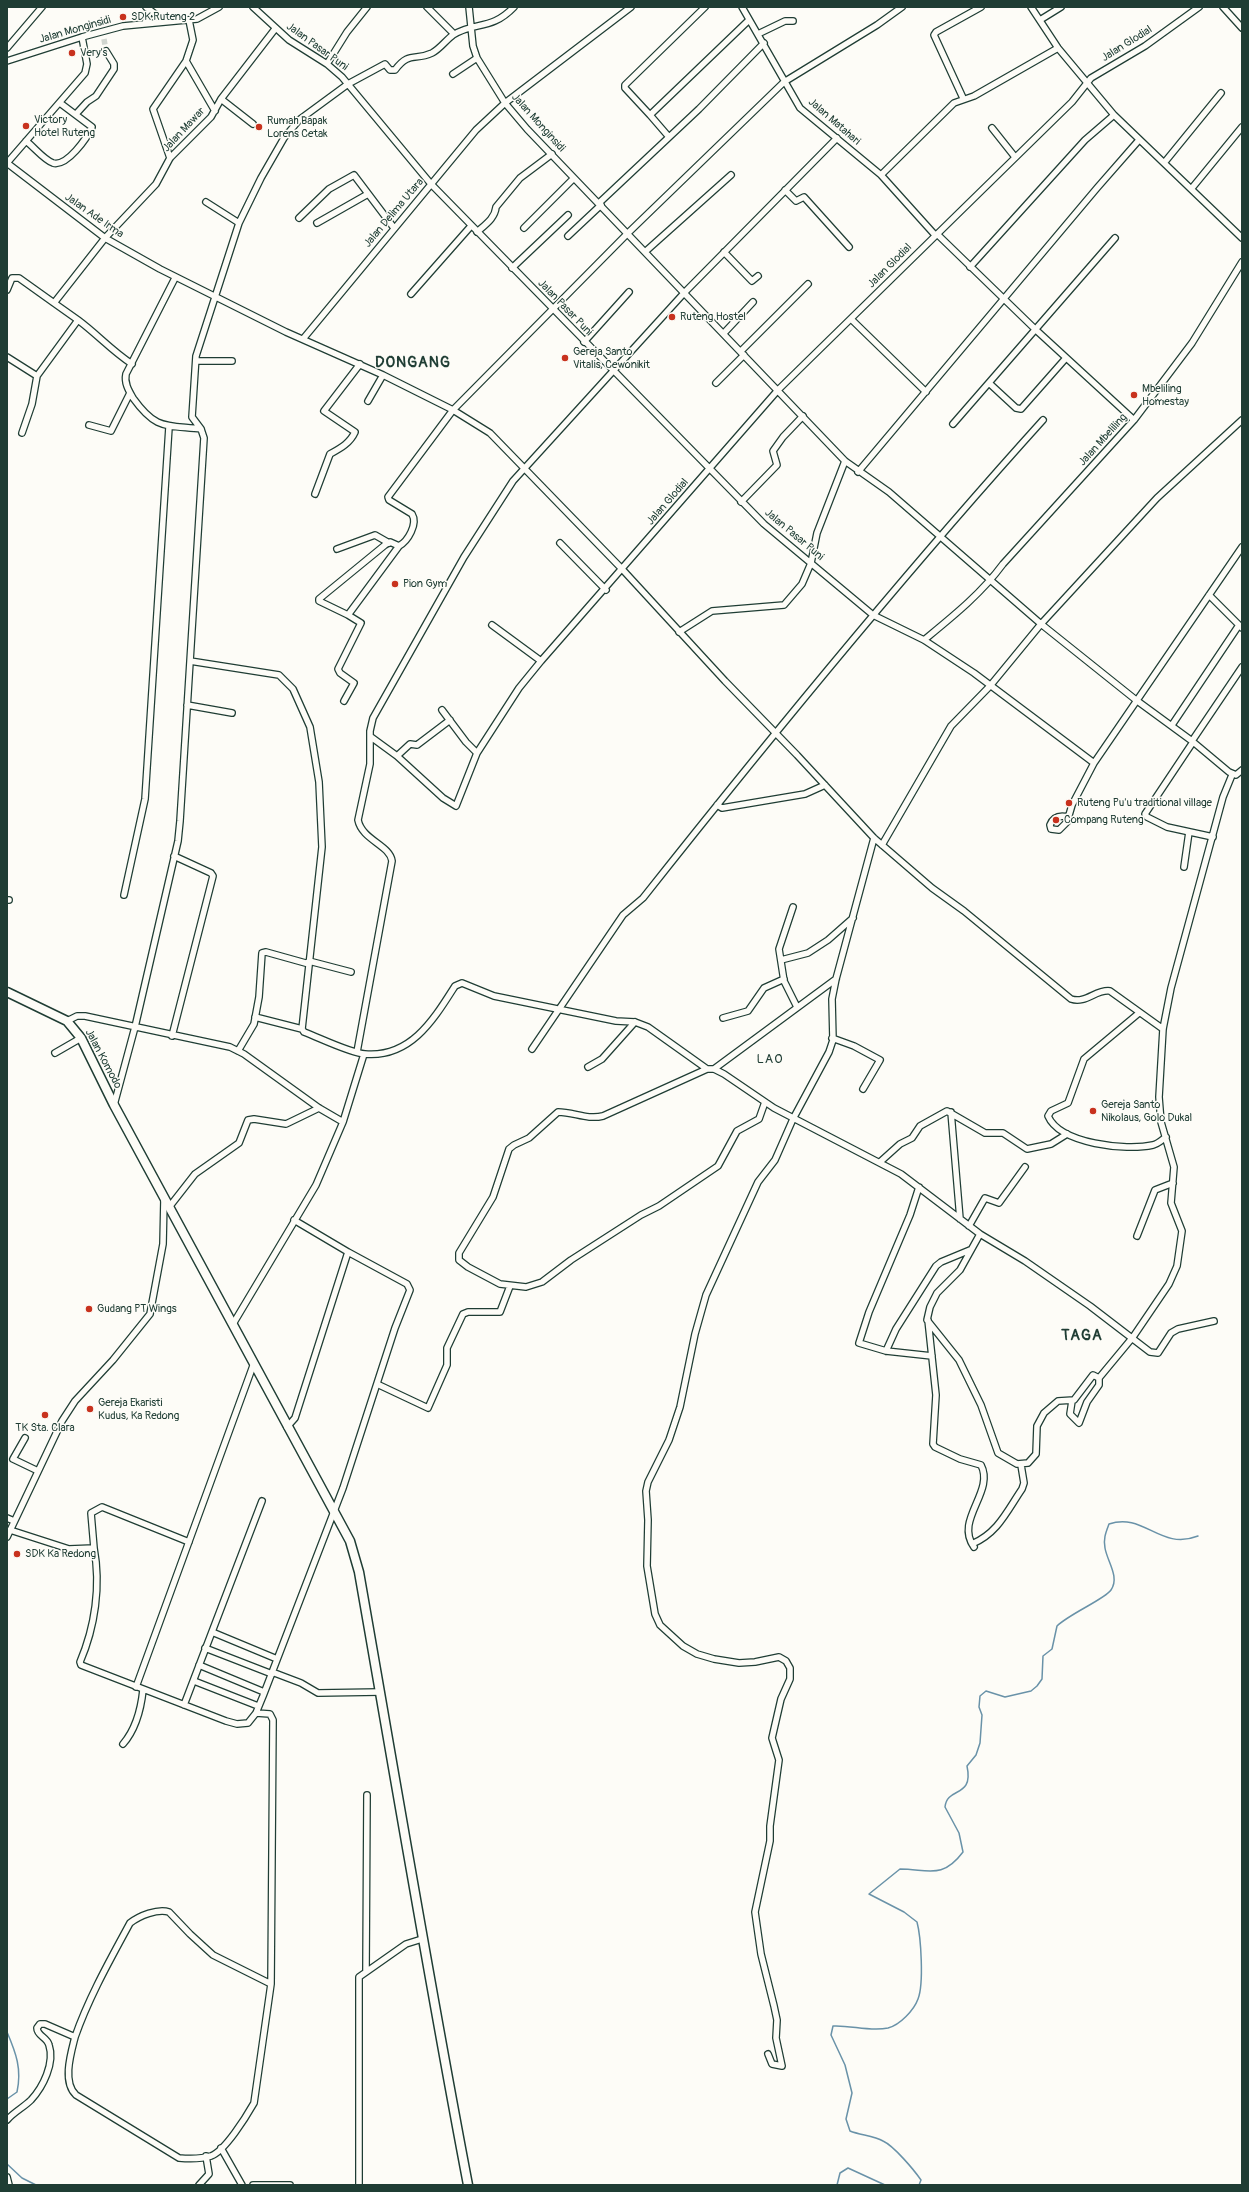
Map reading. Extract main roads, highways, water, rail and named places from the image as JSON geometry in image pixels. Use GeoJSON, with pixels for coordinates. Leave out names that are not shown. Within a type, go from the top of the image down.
{"type":"FeatureCollection","features":[{"type":"Feature","properties":{"kind":"highway","name":"Jalan Komodo"},"geometry":{"type":"LineString","coordinates":[[8,993],[67,1021],[81,1038],[114,1105],[170,1206],[287,1427],[347,1536],[354,1552],[380,1692],[422,1939],[468,2185]]}},
{"type":"Feature","properties":{"kind":"waterway"},"geometry":{"type":"LineString","coordinates":[[919,2185],[921,2180],[918,2176],[904,2159],[888,2144],[875,2138],[850,2131],[846,2119],[852,2093],[845,2065],[831,2035],[833,2026],[847,2026],[867,2029],[881,2029],[893,2026],[906,2016],[913,2008],[920,1992],[921,1960],[920,1938],[917,1922],[904,1912],[869,1894],[900,1869],[927,1871],[941,1870],[955,1861],[963,1852],[959,1833],[945,1807],[950,1796],[964,1788],[967,1783],[967,1766],[976,1755],[980,1743],[982,1715],[979,1707],[980,1696],[986,1691],[1005,1697],[1031,1691],[1042,1679],[1043,1656],[1052,1649],[1057,1626],[1102,1598],[1111,1590],[1114,1574],[1106,1553],[1104,1542],[1109,1524],[1121,1522],[1132,1523],[1143,1526],[1162,1536],[1173,1539],[1185,1539],[1198,1536]]}},
{"type":"Feature","properties":{"kind":"waterway"},"geometry":{"type":"LineString","coordinates":[[7,2032],[17,2061],[19,2076],[17,2092],[7,2099]]}},
{"type":"Feature","properties":{"kind":"waterway"},"geometry":{"type":"LineString","coordinates":[[7,2164],[22,2178],[36,2185]]}},
{"type":"Feature","properties":{"kind":"waterway"},"geometry":{"type":"LineString","coordinates":[[837,2185],[840,2173],[848,2168],[885,2185]]}},
{"type":"Feature","properties":{"kind":"tunnel"},"geometry":{"type":"LineString","coordinates":[[104,39],[106,51]]}},
{"type":"Feature","properties":{"kind":"place","name":"SDK Ruteng 2"},"geometry":{"type":"Point","coordinates":[123,17]}},
{"type":"Feature","properties":{"kind":"place","name":"Very's"},"geometry":{"type":"Point","coordinates":[72,53]}},
{"type":"Feature","properties":{"kind":"place","name":"Victory Hotel Ruteng"},"geometry":{"type":"Point","coordinates":[26,126]}},
{"type":"Feature","properties":{"kind":"place","name":"Rumah Bapak Lorens Cetak"},"geometry":{"type":"Point","coordinates":[259,127]}},
{"type":"Feature","properties":{"kind":"place","name":"Ruteng Hostel"},"geometry":{"type":"Point","coordinates":[672,317]}},
{"type":"Feature","properties":{"kind":"place","name":"Gereja Santo Vitalis, Cewonikit"},"geometry":{"type":"Point","coordinates":[565,358]}},
{"type":"Feature","properties":{"kind":"place","name":"Mbeliling Homestay"},"geometry":{"type":"Point","coordinates":[1134,395]}},
{"type":"Feature","properties":{"kind":"place","name":"Pion Gym"},"geometry":{"type":"Point","coordinates":[395,584]}},
{"type":"Feature","properties":{"kind":"place","name":"Ruteng Pu'u traditional village"},"geometry":{"type":"Point","coordinates":[1069,803]}},
{"type":"Feature","properties":{"kind":"place","name":"Compang Ruteng"},"geometry":{"type":"Point","coordinates":[1056,820]}},
{"type":"Feature","properties":{"kind":"place","name":"Gereja Santo Nikolaus, Golo Dukal"},"geometry":{"type":"Point","coordinates":[1093,1111]}},
{"type":"Feature","properties":{"kind":"place","name":"Gudang PT Wings"},"geometry":{"type":"Point","coordinates":[89,1309]}},
{"type":"Feature","properties":{"kind":"place","name":"Gereja Ekaristi Kudus, Ka Redong"},"geometry":{"type":"Point","coordinates":[90,1409]}},
{"type":"Feature","properties":{"kind":"place","name":"TK Sta. Clara"},"geometry":{"type":"Point","coordinates":[45,1415]}},
{"type":"Feature","properties":{"kind":"place","name":"SDK Ka Redong"},"geometry":{"type":"Point","coordinates":[17,1554]}},
{"type":"Feature","properties":{"kind":"district","name":"DONGANG"},"geometry":{"type":"Point","coordinates":[413,363]}},
{"type":"Feature","properties":{"kind":"district","name":"LAO"},"geometry":{"type":"Point","coordinates":[770,1060]}},
{"type":"Feature","properties":{"kind":"district","name":"TAGA"},"geometry":{"type":"Point","coordinates":[1082,1336]}}]}
